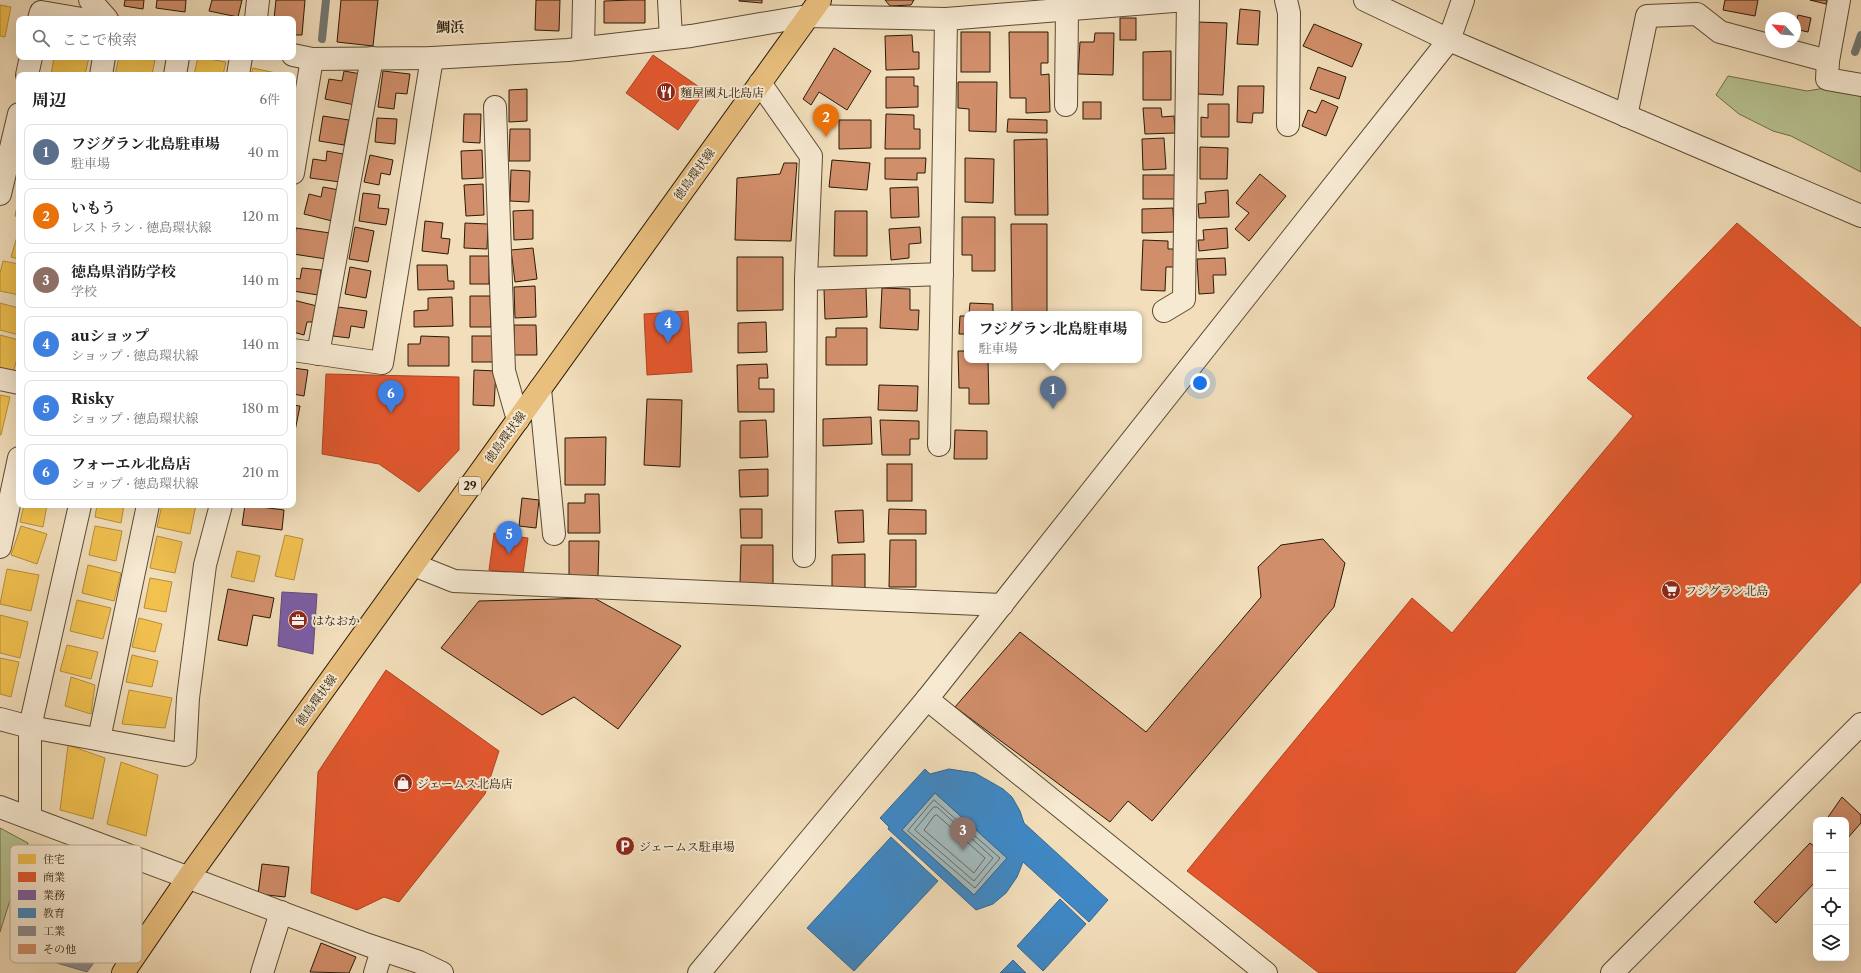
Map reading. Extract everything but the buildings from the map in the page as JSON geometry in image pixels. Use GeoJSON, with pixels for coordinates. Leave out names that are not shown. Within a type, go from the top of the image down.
{"type":"FeatureCollection","features":[{"type":"Feature","properties":{"kind":"main road","name":"徳島環状線"},"geometry":{"type":"LineString","coordinates":[[142,945],[188,878],[814,8]]}},
{"type":"Feature","properties":{"kind":"main road","name":"徳島環状線"},"geometry":{"type":"LineString","coordinates":[[123,973],[130,963]]}},
{"type":"Feature","properties":{"kind":"street"},"geometry":{"type":"LineString","coordinates":[[90,0],[104,16]]}},
{"type":"Feature","properties":{"kind":"street"},"geometry":{"type":"LineString","coordinates":[[256,16],[258,0]]}},
{"type":"Feature","properties":{"kind":"street"},"geometry":{"type":"LineString","coordinates":[[583,48],[584,0]]}},
{"type":"Feature","properties":{"kind":"street"},"geometry":{"type":"LineString","coordinates":[[669,0],[671,38]]}},
{"type":"Feature","properties":{"kind":"street"},"geometry":{"type":"LineString","coordinates":[[296,138],[303,57],[432,58],[583,48],[671,38],[814,8],[946,19],[1187,0],[1184,299],[1164,311]]}},
{"type":"Feature","properties":{"kind":"street"},"geometry":{"type":"LineString","coordinates":[[1286,0],[1289,13],[1288,125]]}},
{"type":"Feature","properties":{"kind":"street"},"geometry":{"type":"LineString","coordinates":[[1365,0],[1449,40],[1861,216]]}},
{"type":"Feature","properties":{"kind":"street"},"geometry":{"type":"LineString","coordinates":[[699,973],[927,699],[1002,606],[1449,40],[1463,0]]}},
{"type":"Feature","properties":{"kind":"street"},"geometry":{"type":"LineString","coordinates":[[1839,0],[1828,61],[1827,79],[1861,85]]}},
{"type":"Feature","properties":{"kind":"street"},"geometry":{"type":"LineString","coordinates":[[1626,116],[1647,16],[1699,7],[1720,32],[1828,61]]}},
{"type":"Feature","properties":{"kind":"street"},"geometry":{"type":"LineString","coordinates":[[1066,105],[1067,9]]}},
{"type":"Feature","properties":{"kind":"street"},"geometry":{"type":"LineString","coordinates":[[39,16],[40,12],[64,16]]}},
{"type":"Feature","properties":{"kind":"street"},"geometry":{"type":"LineString","coordinates":[[939,445],[946,19]]}},
{"type":"Feature","properties":{"kind":"street"},"geometry":{"type":"LineString","coordinates":[[318,354],[372,58]]}},
{"type":"Feature","properties":{"kind":"street"},"geometry":{"type":"LineString","coordinates":[[296,350],[382,363],[432,58]]}},
{"type":"Feature","properties":{"kind":"street"},"geometry":{"type":"LineString","coordinates":[[28,72],[30,60]]}},
{"type":"Feature","properties":{"kind":"street"},"geometry":{"type":"LineString","coordinates":[[102,72],[104,60]]}},
{"type":"Feature","properties":{"kind":"street"},"geometry":{"type":"LineString","coordinates":[[175,72],[177,60]]}},
{"type":"Feature","properties":{"kind":"street"},"geometry":{"type":"LineString","coordinates":[[238,72],[240,60]]}},
{"type":"Feature","properties":{"kind":"street"},"geometry":{"type":"LineString","coordinates":[[760,83],[811,156],[806,279],[804,556]]}},
{"type":"Feature","properties":{"kind":"street"},"geometry":{"type":"LineString","coordinates":[[494,107],[504,371],[518,420]]}},
{"type":"Feature","properties":{"kind":"street"},"geometry":{"type":"LineString","coordinates":[[0,194],[16,127]]}},
{"type":"Feature","properties":{"kind":"street"},"geometry":{"type":"LineString","coordinates":[[806,279],[942,274]]}},
{"type":"Feature","properties":{"kind":"street"},"geometry":{"type":"LineString","coordinates":[[0,379],[16,382]]}},
{"type":"Feature","properties":{"kind":"street"},"geometry":{"type":"LineString","coordinates":[[540,389],[554,534]]}},
{"type":"Feature","properties":{"kind":"street"},"geometry":{"type":"LineString","coordinates":[[0,547],[16,472]]}},
{"type":"Feature","properties":{"kind":"street"},"geometry":{"type":"LineString","coordinates":[[30,818],[30,727],[79,508]]}},
{"type":"Feature","properties":{"kind":"street"},"geometry":{"type":"LineString","coordinates":[[99,739],[147,508]]}},
{"type":"Feature","properties":{"kind":"street"},"geometry":{"type":"LineString","coordinates":[[0,718],[30,727],[185,755],[188,698],[205,565],[220,508]]}},
{"type":"Feature","properties":{"kind":"street"},"geometry":{"type":"LineString","coordinates":[[414,565],[454,581],[1002,606]]}},
{"type":"Feature","properties":{"kind":"street"},"geometry":{"type":"LineString","coordinates":[[927,699],[1266,973]]}},
{"type":"Feature","properties":{"kind":"street"},"geometry":{"type":"LineString","coordinates":[[1612,973],[1861,724]]}},
{"type":"Feature","properties":{"kind":"street"},"geometry":{"type":"LineString","coordinates":[[0,806],[101,845]]}},
{"type":"Feature","properties":{"kind":"street"},"geometry":{"type":"LineString","coordinates":[[142,861],[382,950],[419,962],[442,973]]}},
{"type":"Feature","properties":{"kind":"street"},"geometry":{"type":"LineString","coordinates":[[262,973],[281,912]]}},
{"type":"Feature","properties":{"kind":"street"},"geometry":{"type":"LineString","coordinates":[[375,973],[382,950]]}},
{"type":"Feature","properties":{"kind":"green space"},"geometry":{"type":"Polygon","coordinates":[[[1728,76],[1807,91],[1825,88],[1861,95],[1861,172],[1791,136],[1773,131],[1739,114],[1716,95],[1728,76]]]}},
{"type":"Feature","properties":{"kind":"green space"},"geometry":{"type":"Polygon","coordinates":[[[0,828],[28,843],[27,845],[10,845],[10,900],[0,932],[0,828]]]}},
{"type":"Feature","properties":{"kind":"water"},"geometry":{"type":"Polygon","coordinates":[[[935,793],[1007,858],[974,895],[902,830],[935,793]]]}},
{"type":"Feature","properties":{"kind":"waterway"},"geometry":{"type":"LineString","coordinates":[[322,39],[326,0]]}},
{"type":"Feature","properties":{"kind":"waterway"},"geometry":{"type":"LineString","coordinates":[[1855,52],[1861,35]]}},
{"type":"Feature","properties":{"kind":"place","name":"麵屋國丸北島店"},"geometry":{"type":"Point","coordinates":[666,92]}},
{"type":"Feature","properties":{"kind":"place","name":"いもう"},"geometry":{"type":"Point","coordinates":[826,137]}},
{"type":"Feature","properties":{"kind":"place","name":"auショップ"},"geometry":{"type":"Point","coordinates":[668,343]}},
{"type":"Feature","properties":{"kind":"place","name":"フジグラン北島駐車場"},"geometry":{"type":"Point","coordinates":[1053,409]}},
{"type":"Feature","properties":{"kind":"place","name":"フォーエル北島店"},"geometry":{"type":"Point","coordinates":[391,413]}},
{"type":"Feature","properties":{"kind":"place","name":"Risky"},"geometry":{"type":"Point","coordinates":[509,554]}},
{"type":"Feature","properties":{"kind":"place","name":"フジグラン北島"},"geometry":{"type":"Point","coordinates":[1671,590]}},
{"type":"Feature","properties":{"kind":"place","name":"はなおか"},"geometry":{"type":"Point","coordinates":[298,620]}},
{"type":"Feature","properties":{"kind":"place","name":"ジェームス北島店"},"geometry":{"type":"Point","coordinates":[403,783]}},
{"type":"Feature","properties":{"kind":"place","name":"ジェームス駐車場"},"geometry":{"type":"Point","coordinates":[625,846]}},
{"type":"Feature","properties":{"kind":"place","name":"徳島県消防学校"},"geometry":{"type":"Point","coordinates":[963,850]}},
{"type":"Feature","properties":{"kind":"district","name":"鯛浜"},"geometry":{"type":"Point","coordinates":[450,27]}}]}
